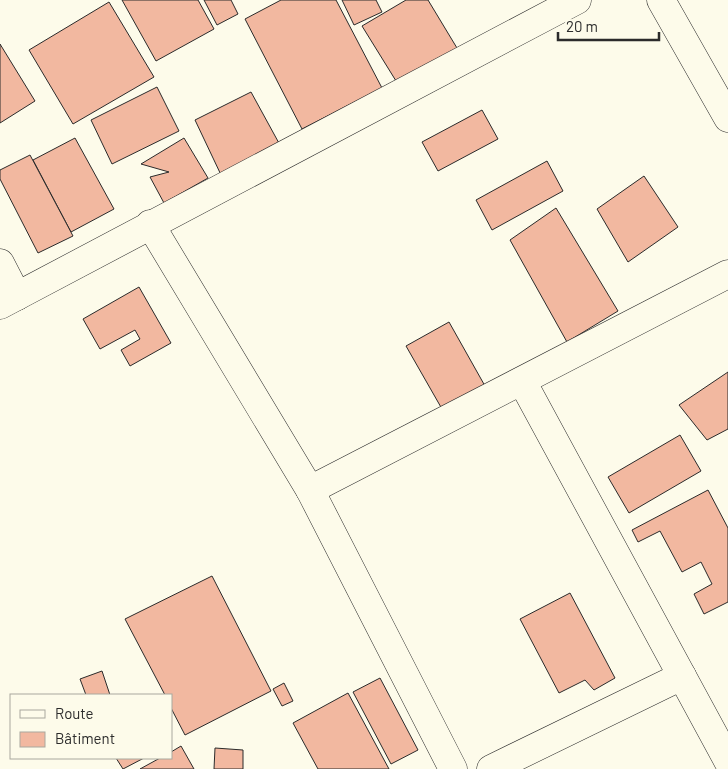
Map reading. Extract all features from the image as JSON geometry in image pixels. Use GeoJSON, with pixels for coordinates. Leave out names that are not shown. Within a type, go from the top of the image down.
{"type":"FeatureCollection","features":[{"type":"Feature","properties":{"kind":"street"},"geometry":{"type":"LineString","coordinates":[[0,263],[8,300],[577,0]]}},
{"type":"Feature","properties":{"kind":"street"},"geometry":{"type":"LineString","coordinates":[[661,0],[728,118]]}},
{"type":"Feature","properties":{"kind":"street"},"geometry":{"type":"LineString","coordinates":[[150,224],[310,490],[453,769]]}},
{"type":"Feature","properties":{"kind":"street"},"geometry":{"type":"LineString","coordinates":[[310,490],[728,274]]}},
{"type":"Feature","properties":{"kind":"street"},"geometry":{"type":"LineString","coordinates":[[522,381],[728,761]]}},
{"type":"Feature","properties":{"kind":"street"},"geometry":{"type":"LineString","coordinates":[[492,769],[682,676]]}},
{"type":"Feature","properties":{"kind":"building"},"geometry":{"type":"Polygon","coordinates":[[[122,0],[198,0],[214,29],[156,61],[122,0]]]}},
{"type":"Feature","properties":{"kind":"building"},"geometry":{"type":"Polygon","coordinates":[[[204,0],[231,0],[238,14],[217,25],[204,0]]]}},
{"type":"Feature","properties":{"kind":"building"},"geometry":{"type":"Polygon","coordinates":[[[281,0],[336,0],[382,88],[302,129],[245,19],[281,0]]]}},
{"type":"Feature","properties":{"kind":"building"},"geometry":{"type":"Polygon","coordinates":[[[342,0],[376,0],[382,12],[354,25],[342,0]]]}},
{"type":"Feature","properties":{"kind":"building"},"geometry":{"type":"Polygon","coordinates":[[[406,0],[428,0],[460,53],[401,89],[362,26],[406,0]]]}},
{"type":"Feature","properties":{"kind":"building"},"geometry":{"type":"Polygon","coordinates":[[[109,2],[154,77],[73,124],[29,50],[109,2]]]}},
{"type":"Feature","properties":{"kind":"building"},"geometry":{"type":"Polygon","coordinates":[[[0,44],[35,101],[0,123],[0,44]]]}},
{"type":"Feature","properties":{"kind":"building"},"geometry":{"type":"Polygon","coordinates":[[[157,87],[179,131],[112,164],[91,120],[157,87]]]}},
{"type":"Feature","properties":{"kind":"building"},"geometry":{"type":"Polygon","coordinates":[[[251,92],[280,145],[222,177],[195,120],[251,92]]]}},
{"type":"Feature","properties":{"kind":"building"},"geometry":{"type":"Polygon","coordinates":[[[482,110],[498,139],[438,171],[422,142],[482,110]]]}},
{"type":"Feature","properties":{"kind":"building"},"geometry":{"type":"Polygon","coordinates":[[[75,138],[114,209],[71,232],[33,160],[75,138]]]}},
{"type":"Feature","properties":{"kind":"building"},"geometry":{"type":"Polygon","coordinates":[[[184,138],[208,178],[164,203],[150,177],[169,172],[141,164],[184,138]]]}},
{"type":"Feature","properties":{"kind":"building"},"geometry":{"type":"Polygon","coordinates":[[[30,155],[73,236],[38,253],[0,179],[0,170],[30,155]]]}},
{"type":"Feature","properties":{"kind":"building"},"geometry":{"type":"Polygon","coordinates":[[[547,161],[563,191],[492,230],[476,200],[547,161]]]}},
{"type":"Feature","properties":{"kind":"building"},"geometry":{"type":"Polygon","coordinates":[[[644,176],[678,227],[628,262],[597,209],[644,176]]]}},
{"type":"Feature","properties":{"kind":"building"},"geometry":{"type":"Polygon","coordinates":[[[556,208],[618,311],[567,342],[510,240],[556,208]]]}},
{"type":"Feature","properties":{"kind":"building"},"geometry":{"type":"Polygon","coordinates":[[[139,287],[171,343],[130,366],[121,350],[140,339],[135,330],[100,349],[83,319],[139,287]]]}},
{"type":"Feature","properties":{"kind":"building"},"geometry":{"type":"Polygon","coordinates":[[[449,322],[485,386],[442,409],[406,346],[449,322]]]}},
{"type":"Feature","properties":{"kind":"building"},"geometry":{"type":"Polygon","coordinates":[[[728,372],[728,429],[707,440],[679,405],[728,372]]]}},
{"type":"Feature","properties":{"kind":"building"},"geometry":{"type":"Polygon","coordinates":[[[680,435],[701,471],[629,513],[608,477],[680,435]]]}},
{"type":"Feature","properties":{"kind":"building"},"geometry":{"type":"Polygon","coordinates":[[[708,490],[728,528],[728,602],[704,614],[694,594],[712,584],[701,562],[682,572],[660,531],[638,542],[632,530],[708,490]]]}},
{"type":"Feature","properties":{"kind":"building"},"geometry":{"type":"Polygon","coordinates":[[[212,576],[271,691],[185,735],[172,710],[172,694],[164,694],[125,619],[212,576]]]}},
{"type":"Feature","properties":{"kind":"building"},"geometry":{"type":"Polygon","coordinates":[[[570,593],[615,678],[594,690],[585,680],[559,693],[520,619],[570,593]]]}},
{"type":"Feature","properties":{"kind":"building"},"geometry":{"type":"Polygon","coordinates":[[[102,671],[110,694],[86,694],[80,679],[102,671]]]}},
{"type":"Feature","properties":{"kind":"building"},"geometry":{"type":"Polygon","coordinates":[[[380,678],[418,750],[391,764],[353,692],[380,678]]]}},
{"type":"Feature","properties":{"kind":"building"},"geometry":{"type":"Polygon","coordinates":[[[284,683],[293,701],[282,706],[273,689],[284,683]]]}},
{"type":"Feature","properties":{"kind":"building"},"geometry":{"type":"Polygon","coordinates":[[[348,693],[389,769],[318,769],[293,723],[348,693]]]}},
{"type":"Feature","properties":{"kind":"building"},"geometry":{"type":"Polygon","coordinates":[[[181,746],[194,769],[140,769],[158,759],[172,759],[172,751],[181,746]]]}},
{"type":"Feature","properties":{"kind":"building"},"geometry":{"type":"Polygon","coordinates":[[[215,748],[243,750],[243,769],[214,769],[215,748]]]}},
{"type":"Feature","properties":{"kind":"building"},"geometry":{"type":"Polygon","coordinates":[[[117,759],[142,759],[123,769],[117,759]]]}}]}
